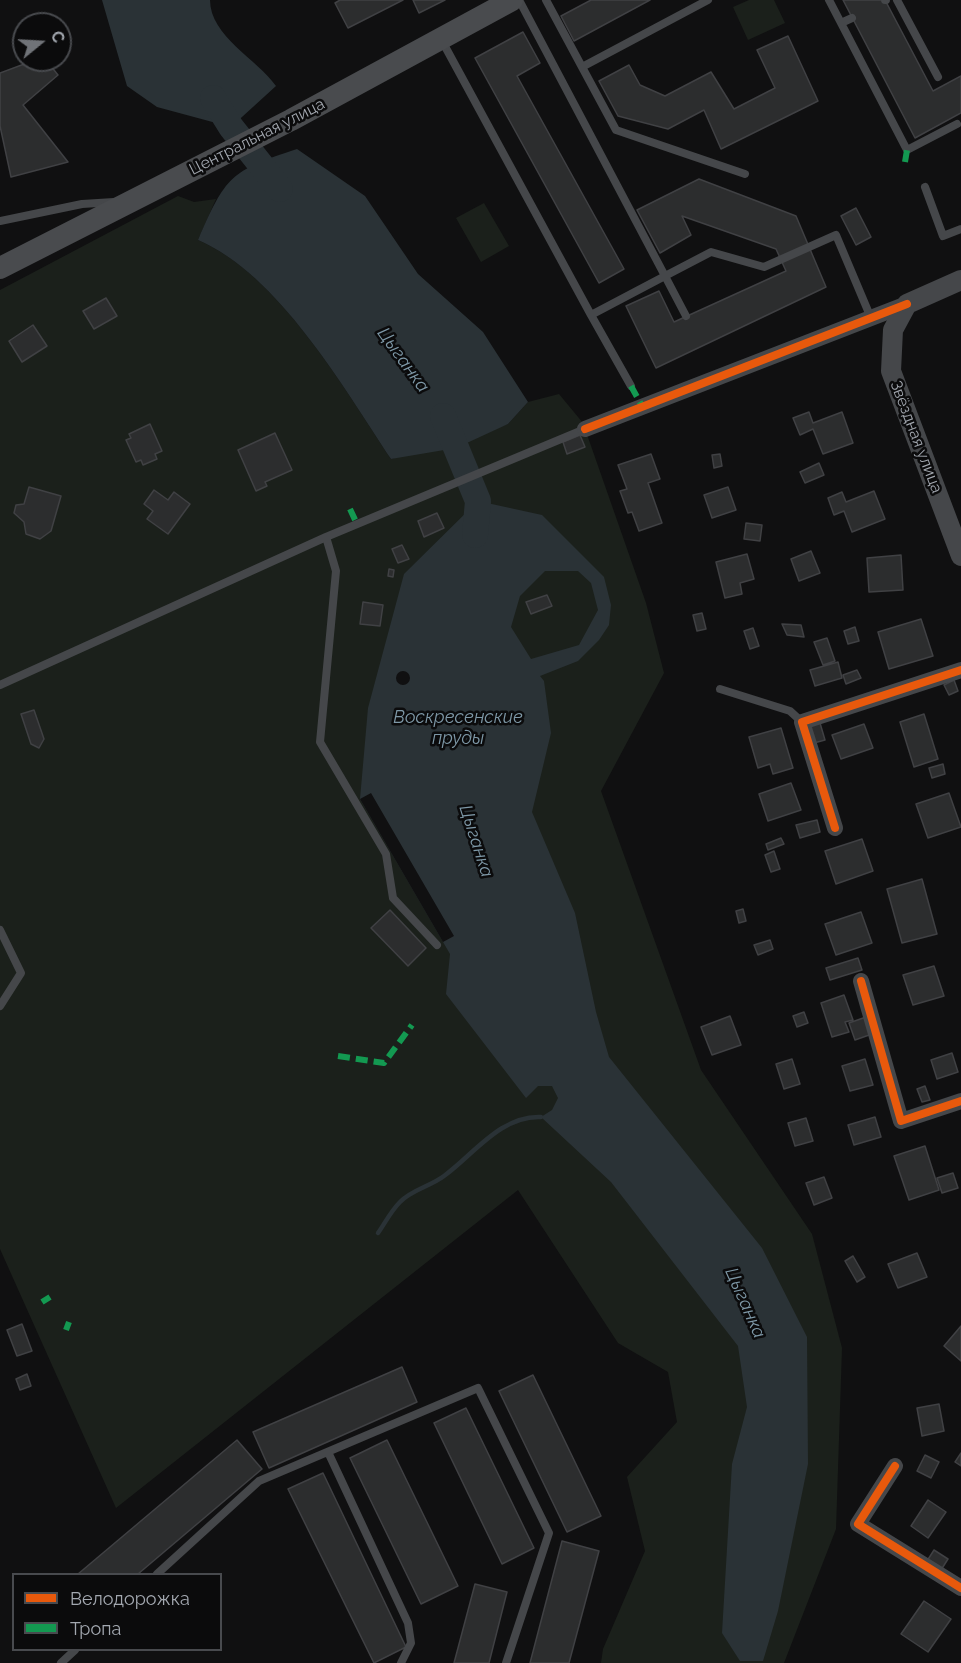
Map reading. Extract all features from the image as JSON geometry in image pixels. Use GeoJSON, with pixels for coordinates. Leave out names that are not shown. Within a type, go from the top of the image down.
{"type":"FeatureCollection","features":[{"type":"Feature","properties":{"kind":"main road","name":"Центральная улица"},"geometry":{"type":"LineString","coordinates":[[0,268],[291,120],[512,0]]}},
{"type":"Feature","properties":{"kind":"street"},"geometry":{"type":"LineString","coordinates":[[585,429],[907,304],[961,280]]}},
{"type":"Feature","properties":{"kind":"street","name":"Звёздная улица"},"geometry":{"type":"LineString","coordinates":[[907,304],[893,330],[891,371],[961,556]]}},
{"type":"Feature","properties":{"kind":"street"},"geometry":{"type":"LineString","coordinates":[[835,828],[802,722],[961,670]]}},
{"type":"Feature","properties":{"kind":"street"},"geometry":{"type":"LineString","coordinates":[[861,981],[901,1121],[961,1101]]}},
{"type":"Feature","properties":{"kind":"street"},"geometry":{"type":"LineString","coordinates":[[895,1466],[858,1524],[961,1587]]}},
{"type":"Feature","properties":{"kind":"lane"},"geometry":{"type":"LineString","coordinates":[[519,0],[686,316]]}},
{"type":"Feature","properties":{"kind":"lane"},"geometry":{"type":"LineString","coordinates":[[546,0],[616,130],[745,174]]}},
{"type":"Feature","properties":{"kind":"lane"},"geometry":{"type":"LineString","coordinates":[[582,67],[708,0]]}},
{"type":"Feature","properties":{"kind":"lane"},"geometry":{"type":"LineString","coordinates":[[829,0],[907,150],[957,124]]}},
{"type":"Feature","properties":{"kind":"lane"},"geometry":{"type":"LineString","coordinates":[[897,0],[938,77]]}},
{"type":"Feature","properties":{"kind":"lane"},"geometry":{"type":"LineString","coordinates":[[841,23],[852,18]]}},
{"type":"Feature","properties":{"kind":"lane"},"geometry":{"type":"LineString","coordinates":[[440,39],[631,386]]}},
{"type":"Feature","properties":{"kind":"lane"},"geometry":{"type":"LineString","coordinates":[[925,187],[943,236],[961,229]]}},
{"type":"Feature","properties":{"kind":"lane"},"geometry":{"type":"LineString","coordinates":[[0,221],[82,204],[132,201]]}},
{"type":"Feature","properties":{"kind":"lane"},"geometry":{"type":"LineString","coordinates":[[591,315],[711,252],[764,267],[836,235],[871,318]]}},
{"type":"Feature","properties":{"kind":"lane"},"geometry":{"type":"LineString","coordinates":[[0,685],[326,537],[585,429]]}},
{"type":"Feature","properties":{"kind":"lane"},"geometry":{"type":"LineString","coordinates":[[326,537],[336,571],[320,742],[386,854],[393,898],[437,945]]}},
{"type":"Feature","properties":{"kind":"lane"},"geometry":{"type":"LineString","coordinates":[[720,689],[790,711],[802,722]]}},
{"type":"Feature","properties":{"kind":"lane"},"geometry":{"type":"LineString","coordinates":[[0,930],[21,973],[0,1006]]}},
{"type":"Feature","properties":{"kind":"lane"},"geometry":{"type":"LineString","coordinates":[[159,1573],[259,1481],[478,1388],[549,1533],[506,1663]]}},
{"type":"Feature","properties":{"kind":"lane"},"geometry":{"type":"LineString","coordinates":[[328,1452],[408,1623],[411,1643],[401,1663]]}},
{"type":"Feature","properties":{"kind":"lane"},"geometry":{"type":"LineString","coordinates":[[61,1663],[74,1651]]}},
{"type":"Feature","properties":{"kind":"shaded area"},"geometry":{"type":"Polygon","coordinates":[[[749,0],[774,0],[785,23],[748,40],[733,7],[749,0]]]}},
{"type":"Feature","properties":{"kind":"shaded area"},"geometry":{"type":"Polygon","coordinates":[[[178,196],[194,202],[216,199],[198,240],[228,257],[256,279],[282,306],[330,367],[391,459],[508,424],[528,402],[559,394],[583,423],[646,603],[664,673],[601,791],[701,1070],[812,1234],[842,1348],[836,1529],[784,1663],[601,1663],[603,1649],[645,1551],[627,1477],[677,1422],[668,1372],[618,1343],[518,1190],[116,1508],[0,1249],[0,290],[178,196]]]}},
{"type":"Feature","properties":{"kind":"shaded area"},"geometry":{"type":"Polygon","coordinates":[[[484,203],[509,246],[481,262],[456,218],[484,203]]]}},
{"type":"Feature","properties":{"kind":"water"},"geometry":{"type":"Polygon","coordinates":[[[102,0],[210,0],[212,13],[226,36],[276,86],[231,127],[157,107],[127,86],[102,0]]]}},
{"type":"Feature","properties":{"kind":"water"},"geometry":{"type":"Polygon","coordinates":[[[297,149],[365,196],[418,274],[483,332],[528,402],[508,424],[456,448],[391,459],[330,367],[282,306],[256,279],[228,257],[198,240],[216,202],[233,179],[257,164],[297,149]]]}},
{"type":"Feature","properties":{"kind":"water","name":"Воскресенские пруды"},"geometry":{"type":"Polygon","coordinates":[[[478,501],[542,515],[604,577],[611,605],[609,625],[599,640],[578,661],[540,676],[544,681],[551,733],[532,812],[575,913],[596,1012],[609,1057],[762,1248],[807,1337],[808,1464],[778,1611],[763,1661],[740,1661],[722,1633],[732,1464],[747,1407],[738,1346],[611,1182],[541,1117],[552,1110],[558,1098],[552,1086],[538,1086],[526,1098],[446,994],[450,954],[360,799],[368,708],[404,574],[478,501]],[[545,571],[520,596],[511,627],[531,659],[579,645],[598,610],[591,583],[578,571],[545,571]]]}},
{"type":"Feature","properties":{"kind":"pier"},"geometry":{"type":"Polygon","coordinates":[[[403,671],[408,673],[410,678],[408,683],[403,685],[398,683],[396,678],[398,673],[403,671]]]}},
{"type":"Feature","properties":{"kind":"pier"},"geometry":{"type":"Polygon","coordinates":[[[371,793],[454,936],[443,942],[360,799],[371,793]]]}},
{"type":"Feature","properties":{"kind":"building"},"geometry":{"type":"Polygon","coordinates":[[[340,0],[403,0],[348,28],[335,3],[340,0]]]}},
{"type":"Feature","properties":{"kind":"building"},"geometry":{"type":"Polygon","coordinates":[[[413,0],[445,0],[419,13],[413,0]]]}},
{"type":"Feature","properties":{"kind":"building"},"geometry":{"type":"Polygon","coordinates":[[[591,0],[650,0],[574,41],[561,16],[591,0]]]}},
{"type":"Feature","properties":{"kind":"building"},"geometry":{"type":"Polygon","coordinates":[[[843,0],[885,0],[933,91],[961,76],[961,113],[915,138],[843,0]]]}},
{"type":"Feature","properties":{"kind":"building"},"geometry":{"type":"Polygon","coordinates":[[[523,32],[540,63],[517,76],[624,269],[599,283],[475,58],[523,32]]]}},
{"type":"Feature","properties":{"kind":"building"},"geometry":{"type":"Polygon","coordinates":[[[788,36],[818,101],[721,149],[704,110],[668,129],[618,116],[599,81],[629,65],[640,85],[665,96],[711,72],[734,109],[775,88],[757,50],[788,36]]]}},
{"type":"Feature","properties":{"kind":"building"},"geometry":{"type":"Polygon","coordinates":[[[12,69],[12,72],[56,72],[58,75],[23,105],[68,162],[11,177],[0,126],[0,73],[12,69]]]}},
{"type":"Feature","properties":{"kind":"building"},"geometry":{"type":"Polygon","coordinates":[[[699,179],[796,216],[826,287],[656,368],[626,306],[659,291],[674,322],[786,271],[776,249],[682,216],[691,235],[660,253],[637,210],[699,179]]]}},
{"type":"Feature","properties":{"kind":"building"},"geometry":{"type":"Polygon","coordinates":[[[856,208],[871,237],[856,245],[841,216],[856,208]]]}},
{"type":"Feature","properties":{"kind":"building"},"geometry":{"type":"Polygon","coordinates":[[[106,298],[117,316],[94,329],[83,311],[106,298]]]}},
{"type":"Feature","properties":{"kind":"building"},"geometry":{"type":"Polygon","coordinates":[[[33,325],[47,346],[22,362],[9,341],[33,325]]]}},
{"type":"Feature","properties":{"kind":"building"},"geometry":{"type":"Polygon","coordinates":[[[809,412],[813,423],[842,412],[853,443],[823,454],[813,429],[800,435],[793,418],[809,412]]]}},
{"type":"Feature","properties":{"kind":"building"},"geometry":{"type":"Polygon","coordinates":[[[150,424],[162,451],[155,454],[157,459],[143,465],[141,460],[136,462],[126,440],[131,438],[129,434],[150,424]]]}},
{"type":"Feature","properties":{"kind":"building"},"geometry":{"type":"Polygon","coordinates":[[[275,433],[292,470],[265,482],[267,486],[256,491],[238,450],[275,433]]]}},
{"type":"Feature","properties":{"kind":"building"},"geometry":{"type":"Polygon","coordinates":[[[580,435],[585,447],[567,454],[563,442],[580,435]]]}},
{"type":"Feature","properties":{"kind":"building"},"geometry":{"type":"Polygon","coordinates":[[[651,454],[660,479],[648,483],[662,523],[639,531],[632,512],[628,513],[620,491],[627,489],[618,465],[651,454]]]}},
{"type":"Feature","properties":{"kind":"building"},"geometry":{"type":"Polygon","coordinates":[[[720,454],[722,466],[714,468],[712,455],[720,454]]]}},
{"type":"Feature","properties":{"kind":"building"},"geometry":{"type":"Polygon","coordinates":[[[819,463],[824,475],[805,483],[800,472],[819,463]]]}},
{"type":"Feature","properties":{"kind":"building"},"geometry":{"type":"Polygon","coordinates":[[[29,487],[61,496],[51,531],[40,539],[26,534],[24,522],[14,513],[16,505],[24,504],[29,487]]]}},
{"type":"Feature","properties":{"kind":"building"},"geometry":{"type":"Polygon","coordinates":[[[728,487],[736,510],[712,518],[704,495],[728,487]]]}},
{"type":"Feature","properties":{"kind":"building"},"geometry":{"type":"Polygon","coordinates":[[[154,490],[168,500],[174,492],[190,504],[168,534],[147,519],[153,511],[144,504],[154,490]]]}},
{"type":"Feature","properties":{"kind":"building"},"geometry":{"type":"Polygon","coordinates":[[[874,491],[885,519],[852,532],[844,511],[834,515],[828,498],[842,492],[846,502],[874,491]]]}},
{"type":"Feature","properties":{"kind":"building"},"geometry":{"type":"Polygon","coordinates":[[[437,513],[444,528],[424,537],[418,521],[437,513]]]}},
{"type":"Feature","properties":{"kind":"building"},"geometry":{"type":"Polygon","coordinates":[[[746,523],[762,525],[760,541],[744,539],[746,523]]]}},
{"type":"Feature","properties":{"kind":"building"},"geometry":{"type":"Polygon","coordinates":[[[402,545],[409,559],[398,563],[392,549],[402,545]]]}},
{"type":"Feature","properties":{"kind":"building"},"geometry":{"type":"Polygon","coordinates":[[[811,551],[820,573],[799,581],[791,559],[811,551]]]}},
{"type":"Feature","properties":{"kind":"building"},"geometry":{"type":"Polygon","coordinates":[[[747,554],[754,579],[740,583],[742,594],[725,598],[716,562],[747,554]]]}},
{"type":"Feature","properties":{"kind":"building"},"geometry":{"type":"Polygon","coordinates":[[[901,555],[903,590],[869,592],[867,558],[901,555]]]}},
{"type":"Feature","properties":{"kind":"building"},"geometry":{"type":"Polygon","coordinates":[[[389,569],[394,570],[393,577],[388,576],[389,569]]]}},
{"type":"Feature","properties":{"kind":"building"},"geometry":{"type":"Polygon","coordinates":[[[547,595],[552,606],[531,614],[526,602],[547,595]]]}},
{"type":"Feature","properties":{"kind":"building"},"geometry":{"type":"Polygon","coordinates":[[[363,602],[383,605],[380,626],[360,624],[363,602]]]}},
{"type":"Feature","properties":{"kind":"building"},"geometry":{"type":"Polygon","coordinates":[[[702,613],[706,629],[697,631],[693,615],[702,613]]]}},
{"type":"Feature","properties":{"kind":"building"},"geometry":{"type":"Polygon","coordinates":[[[921,619],[933,656],[889,669],[878,632],[921,619]]]}},
{"type":"Feature","properties":{"kind":"building"},"geometry":{"type":"Polygon","coordinates":[[[782,624],[801,625],[804,637],[787,635],[782,624]]]}},
{"type":"Feature","properties":{"kind":"building"},"geometry":{"type":"Polygon","coordinates":[[[855,627],[859,641],[848,644],[844,631],[855,627]]]}},
{"type":"Feature","properties":{"kind":"building"},"geometry":{"type":"Polygon","coordinates":[[[753,628],[759,646],[750,649],[744,631],[753,628]]]}},
{"type":"Feature","properties":{"kind":"building"},"geometry":{"type":"Polygon","coordinates":[[[827,638],[835,661],[823,665],[814,642],[827,638]]]}},
{"type":"Feature","properties":{"kind":"building"},"geometry":{"type":"Polygon","coordinates":[[[838,662],[842,678],[815,686],[810,670],[838,662]]]}},
{"type":"Feature","properties":{"kind":"building"},"geometry":{"type":"Polygon","coordinates":[[[857,670],[861,678],[846,684],[843,675],[857,670]]]}},
{"type":"Feature","properties":{"kind":"building"},"geometry":{"type":"Polygon","coordinates":[[[954,680],[958,691],[949,695],[944,685],[954,680]]]}},
{"type":"Feature","properties":{"kind":"building"},"geometry":{"type":"Polygon","coordinates":[[[34,710],[44,739],[39,748],[31,744],[21,714],[34,710]]]}},
{"type":"Feature","properties":{"kind":"building"},"geometry":{"type":"Polygon","coordinates":[[[924,714],[938,759],[914,767],[900,722],[924,714]]]}},
{"type":"Feature","properties":{"kind":"building"},"geometry":{"type":"Polygon","coordinates":[[[820,723],[825,740],[814,743],[808,727],[820,723]]]}},
{"type":"Feature","properties":{"kind":"building"},"geometry":{"type":"Polygon","coordinates":[[[864,724],[873,748],[841,759],[832,735],[864,724]]]}},
{"type":"Feature","properties":{"kind":"building"},"geometry":{"type":"Polygon","coordinates":[[[781,728],[793,768],[773,774],[770,764],[758,768],[749,737],[781,728]]]}},
{"type":"Feature","properties":{"kind":"building"},"geometry":{"type":"Polygon","coordinates":[[[943,764],[945,774],[932,778],[929,768],[943,764]]]}},
{"type":"Feature","properties":{"kind":"building"},"geometry":{"type":"Polygon","coordinates":[[[791,783],[801,810],[768,821],[759,794],[791,783]]]}},
{"type":"Feature","properties":{"kind":"building"},"geometry":{"type":"Polygon","coordinates":[[[949,793],[961,827],[928,838],[916,804],[949,793]]]}},
{"type":"Feature","properties":{"kind":"building"},"geometry":{"type":"Polygon","coordinates":[[[817,820],[820,832],[800,838],[796,825],[817,820]]]}},
{"type":"Feature","properties":{"kind":"building"},"geometry":{"type":"Polygon","coordinates":[[[781,838],[784,844],[768,850],[766,844],[781,838]]]}},
{"type":"Feature","properties":{"kind":"building"},"geometry":{"type":"Polygon","coordinates":[[[862,839],[873,871],[836,884],[825,851],[862,839]]]}},
{"type":"Feature","properties":{"kind":"building"},"geometry":{"type":"Polygon","coordinates":[[[774,851],[780,869],[771,872],[765,855],[774,851]]]}},
{"type":"Feature","properties":{"kind":"building"},"geometry":{"type":"Polygon","coordinates":[[[922,879],[937,934],[902,943],[887,889],[922,879]]]}},
{"type":"Feature","properties":{"kind":"building"},"geometry":{"type":"Polygon","coordinates":[[[743,909],[746,921],[739,923],[736,911],[743,909]]]}},
{"type":"Feature","properties":{"kind":"building"},"geometry":{"type":"Polygon","coordinates":[[[390,910],[426,948],[408,966],[371,928],[390,910]]]}},
{"type":"Feature","properties":{"kind":"building"},"geometry":{"type":"Polygon","coordinates":[[[861,912],[872,943],[836,955],[825,924],[861,912]]]}},
{"type":"Feature","properties":{"kind":"building"},"geometry":{"type":"Polygon","coordinates":[[[770,940],[773,949],[758,955],[754,945],[770,940]]]}},
{"type":"Feature","properties":{"kind":"building"},"geometry":{"type":"Polygon","coordinates":[[[858,958],[862,970],[830,980],[826,968],[858,958]]]}},
{"type":"Feature","properties":{"kind":"building"},"geometry":{"type":"Polygon","coordinates":[[[934,966],[944,996],[913,1005],[903,975],[934,966]]]}},
{"type":"Feature","properties":{"kind":"building"},"geometry":{"type":"Polygon","coordinates":[[[844,995],[853,1020],[845,1022],[849,1032],[832,1037],[821,1003],[844,995]]]}},
{"type":"Feature","properties":{"kind":"building"},"geometry":{"type":"Polygon","coordinates":[[[804,1012],[808,1023],[797,1027],[793,1016],[804,1012]]]}},
{"type":"Feature","properties":{"kind":"building"},"geometry":{"type":"Polygon","coordinates":[[[730,1016],[741,1045],[712,1055],[701,1027],[730,1016]]]}},
{"type":"Feature","properties":{"kind":"building"},"geometry":{"type":"Polygon","coordinates":[[[866,1017],[872,1034],[855,1040],[849,1023],[866,1017]]]}},
{"type":"Feature","properties":{"kind":"building"},"geometry":{"type":"Polygon","coordinates":[[[952,1053],[958,1072],[937,1079],[931,1060],[952,1053]]]}},
{"type":"Feature","properties":{"kind":"building"},"geometry":{"type":"Polygon","coordinates":[[[792,1059],[800,1084],[784,1089],[776,1064],[792,1059]]]}},
{"type":"Feature","properties":{"kind":"building"},"geometry":{"type":"Polygon","coordinates":[[[865,1059],[873,1085],[850,1091],[842,1066],[865,1059]]]}},
{"type":"Feature","properties":{"kind":"building"},"geometry":{"type":"Polygon","coordinates":[[[925,1086],[930,1100],[922,1102],[917,1089],[925,1086]]]}},
{"type":"Feature","properties":{"kind":"building"},"geometry":{"type":"Polygon","coordinates":[[[875,1117],[881,1137],[854,1145],[848,1125],[875,1117]]]}},
{"type":"Feature","properties":{"kind":"building"},"geometry":{"type":"Polygon","coordinates":[[[806,1118],[813,1141],[795,1146],[788,1123],[806,1118]]]}},
{"type":"Feature","properties":{"kind":"building"},"geometry":{"type":"Polygon","coordinates":[[[925,1146],[939,1190],[909,1200],[894,1156],[925,1146]]]}},
{"type":"Feature","properties":{"kind":"building"},"geometry":{"type":"Polygon","coordinates":[[[953,1173],[958,1188],[942,1193],[937,1178],[953,1173]]]}},
{"type":"Feature","properties":{"kind":"building"},"geometry":{"type":"Polygon","coordinates":[[[824,1177],[832,1198],[814,1205],[806,1183],[824,1177]]]}},
{"type":"Feature","properties":{"kind":"building"},"geometry":{"type":"Polygon","coordinates":[[[917,1253],[927,1277],[898,1288],[888,1264],[917,1253]]]}},
{"type":"Feature","properties":{"kind":"building"},"geometry":{"type":"Polygon","coordinates":[[[853,1256],[865,1277],[857,1282],[845,1261],[853,1256]]]}},
{"type":"Feature","properties":{"kind":"building"},"geometry":{"type":"Polygon","coordinates":[[[22,1324],[32,1351],[17,1356],[7,1330],[22,1324]]]}},
{"type":"Feature","properties":{"kind":"building"},"geometry":{"type":"Polygon","coordinates":[[[961,1326],[961,1361],[944,1346],[961,1326]]]}},
{"type":"Feature","properties":{"kind":"building"},"geometry":{"type":"Polygon","coordinates":[[[402,1367],[417,1402],[269,1468],[253,1432],[402,1367]]]}},
{"type":"Feature","properties":{"kind":"building"},"geometry":{"type":"Polygon","coordinates":[[[27,1374],[31,1386],[20,1390],[16,1379],[27,1374]]]}},
{"type":"Feature","properties":{"kind":"building"},"geometry":{"type":"Polygon","coordinates":[[[533,1375],[601,1516],[567,1532],[499,1391],[533,1375]]]}},
{"type":"Feature","properties":{"kind":"building"},"geometry":{"type":"Polygon","coordinates":[[[939,1404],[944,1431],[922,1436],[917,1408],[939,1404]]]}},
{"type":"Feature","properties":{"kind":"building"},"geometry":{"type":"Polygon","coordinates":[[[466,1408],[534,1548],[502,1564],[434,1423],[466,1408]]]}},
{"type":"Feature","properties":{"kind":"building"},"geometry":{"type":"Polygon","coordinates":[[[237,1440],[262,1469],[139,1573],[79,1573],[237,1440]]]}},
{"type":"Feature","properties":{"kind":"building"},"geometry":{"type":"Polygon","coordinates":[[[387,1440],[458,1586],[421,1604],[350,1458],[387,1440]]]}},
{"type":"Feature","properties":{"kind":"building"},"geometry":{"type":"Polygon","coordinates":[[[961,1453],[961,1466],[955,1462],[961,1453]]]}},
{"type":"Feature","properties":{"kind":"building"},"geometry":{"type":"Polygon","coordinates":[[[925,1455],[939,1462],[931,1478],[917,1471],[925,1455]]]}},
{"type":"Feature","properties":{"kind":"building"},"geometry":{"type":"Polygon","coordinates":[[[323,1473],[406,1647],[374,1663],[288,1489],[323,1473]]]}},
{"type":"Feature","properties":{"kind":"building"},"geometry":{"type":"Polygon","coordinates":[[[928,1500],[946,1512],[928,1538],[911,1526],[928,1500]]]}},
{"type":"Feature","properties":{"kind":"building"},"geometry":{"type":"Polygon","coordinates":[[[562,1541],[599,1551],[569,1663],[530,1663],[562,1541]]]}},
{"type":"Feature","properties":{"kind":"building"},"geometry":{"type":"Polygon","coordinates":[[[934,1550],[948,1559],[941,1570],[927,1561],[934,1550]]]}},
{"type":"Feature","properties":{"kind":"building"},"geometry":{"type":"Polygon","coordinates":[[[475,1584],[507,1592],[489,1663],[454,1663],[475,1584]]]}},
{"type":"Feature","properties":{"kind":"building"},"geometry":{"type":"Polygon","coordinates":[[[924,1601],[951,1619],[928,1652],[901,1634],[924,1601]]]}},
{"type":"Feature","properties":{"kind":"waterway","name":"Цыганка"},"geometry":{"type":"LineString","coordinates":[[213,98],[231,127],[280,189]]}},
{"type":"Feature","properties":{"kind":"waterway","name":"Цыганка"},"geometry":{"type":"LineString","coordinates":[[443,416],[478,501],[475,535]]}},
{"type":"Feature","properties":{"kind":"waterway"},"geometry":{"type":"LineString","coordinates":[[378,1233],[394,1209],[405,1198],[444,1176],[500,1129],[513,1122],[541,1117]]}},
{"type":"Feature","properties":{"kind":"marked path"},"geometry":{"type":"LineString","coordinates":[[905,162],[907,150]]}},
{"type":"Feature","properties":{"kind":"marked path"},"geometry":{"type":"LineString","coordinates":[[631,386],[642,406]]}},
{"type":"Feature","properties":{"kind":"marked path"},"geometry":{"type":"LineString","coordinates":[[350,509],[357,524]]}},
{"type":"Feature","properties":{"kind":"marked path"},"geometry":{"type":"LineString","coordinates":[[338,1056],[384,1063],[412,1025]]}},
{"type":"Feature","properties":{"kind":"marked path"},"geometry":{"type":"LineString","coordinates":[[42,1302],[50,1297]]}},
{"type":"Feature","properties":{"kind":"marked path"},"geometry":{"type":"LineString","coordinates":[[66,1330],[69,1322]]}},
{"type":"Feature","properties":{"kind":"cycle path"},"geometry":{"type":"LineString","coordinates":[[585,429],[907,304]]}},
{"type":"Feature","properties":{"kind":"cycle path"},"geometry":{"type":"LineString","coordinates":[[835,828],[802,722],[961,670]]}},
{"type":"Feature","properties":{"kind":"cycle path"},"geometry":{"type":"LineString","coordinates":[[861,981],[901,1121],[961,1101]]}},
{"type":"Feature","properties":{"kind":"cycle path"},"geometry":{"type":"LineString","coordinates":[[895,1466],[858,1524],[961,1588]]}}]}
